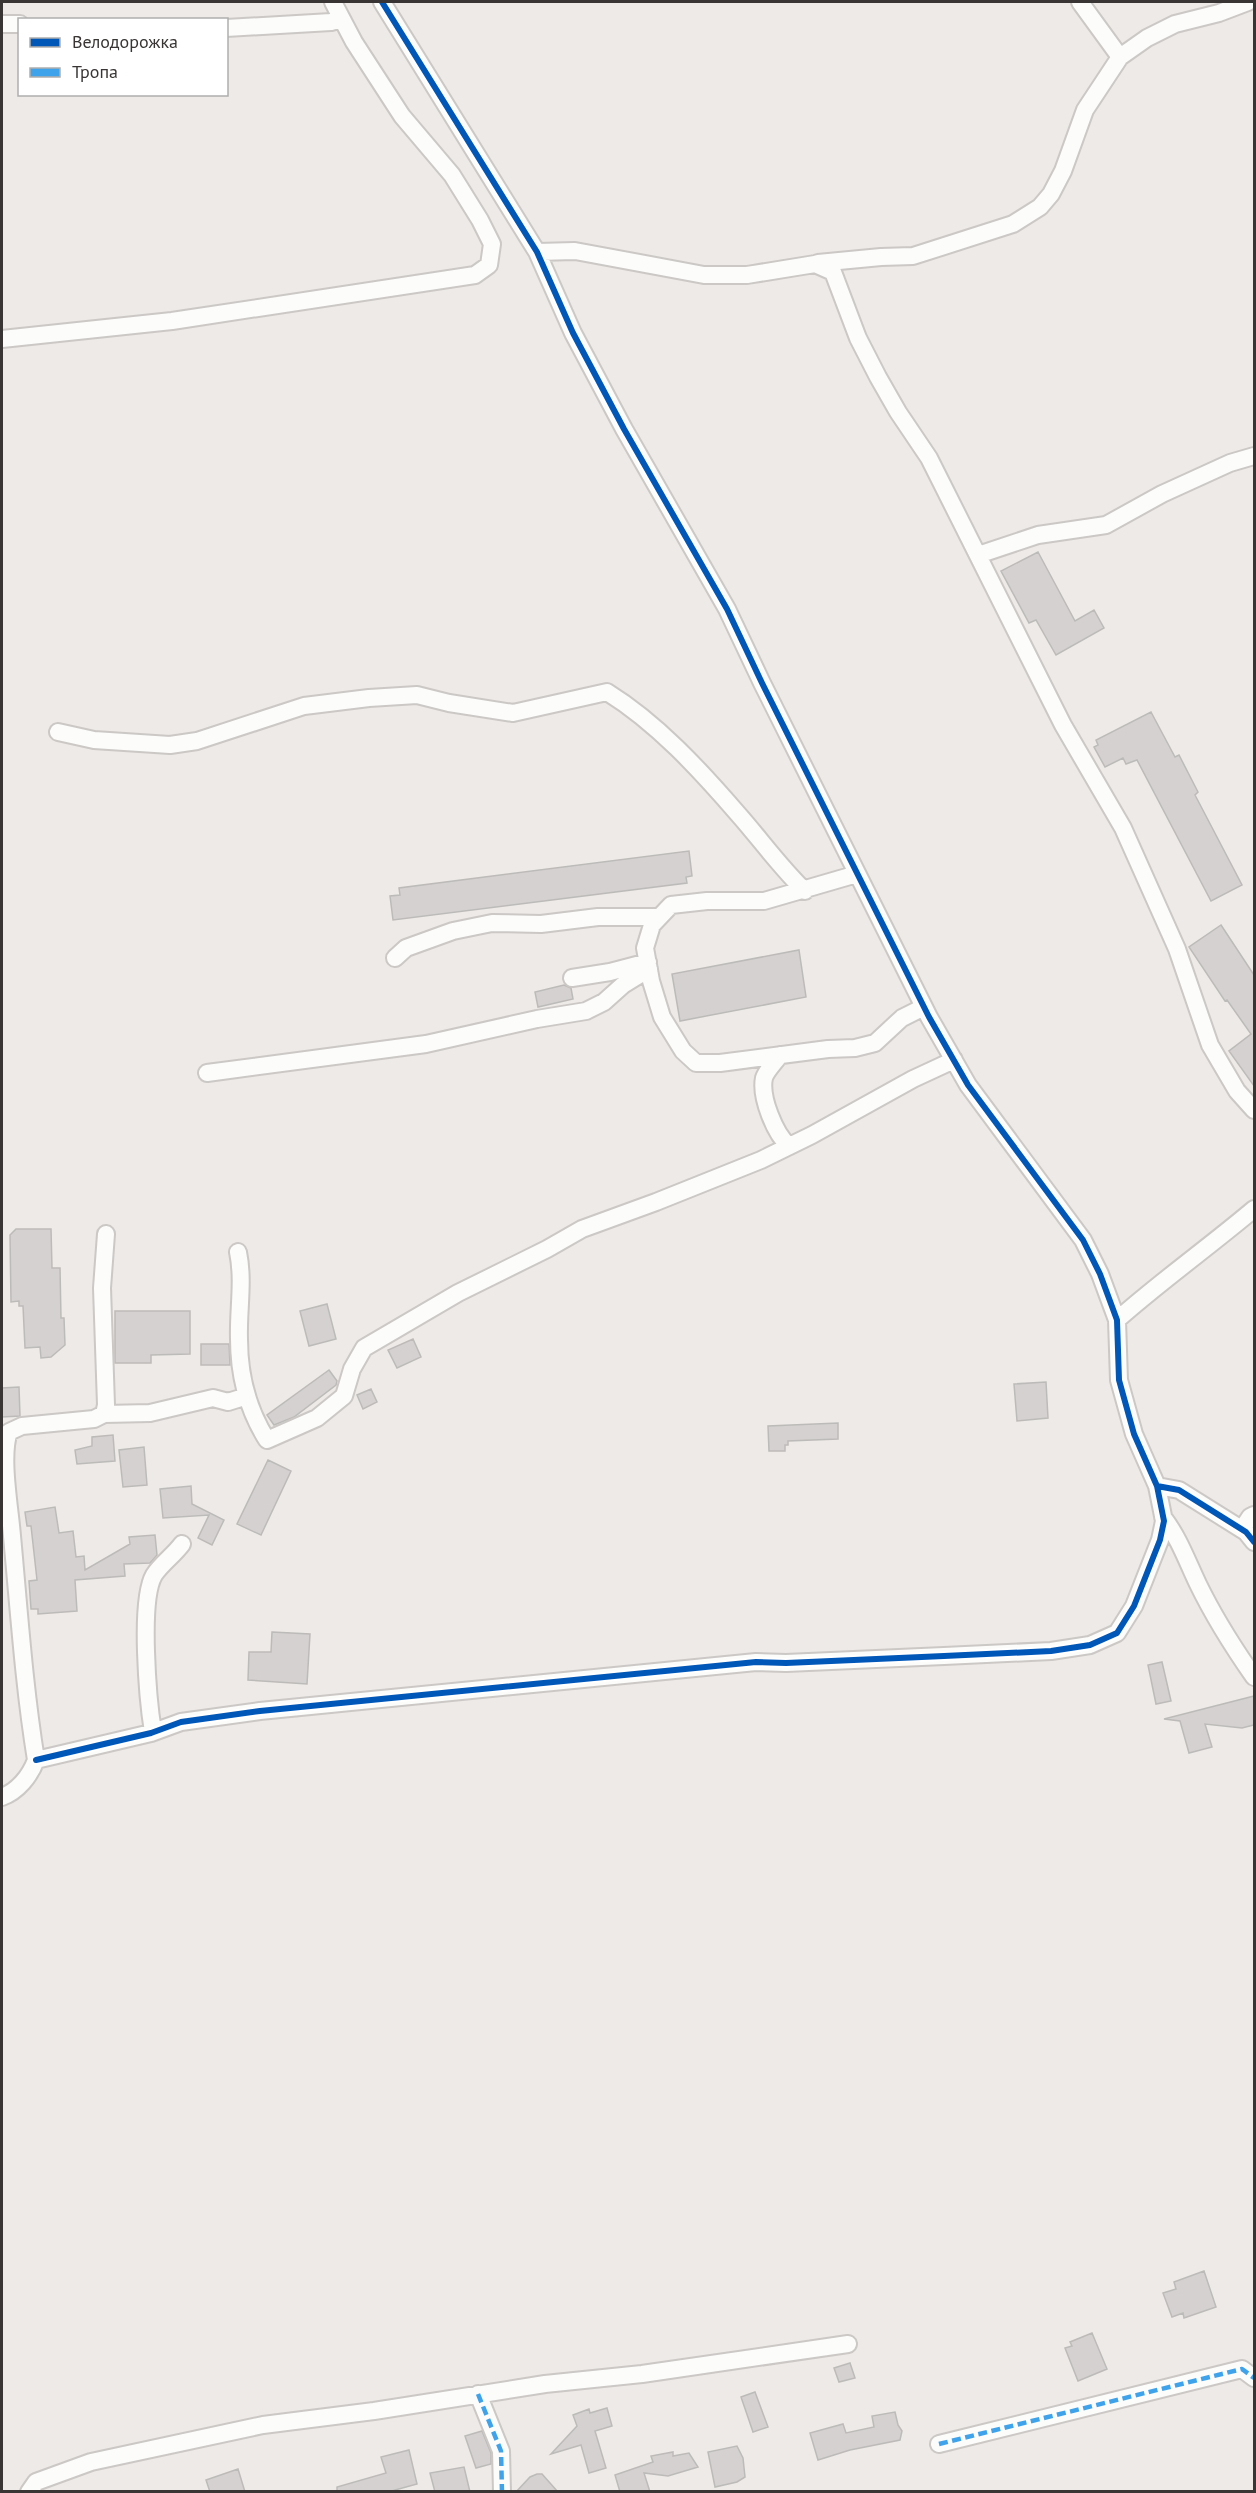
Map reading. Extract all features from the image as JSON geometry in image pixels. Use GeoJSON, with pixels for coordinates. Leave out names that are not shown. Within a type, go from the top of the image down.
{"type":"FeatureCollection","features":[{"type":"Feature","properties":{"kind":"street"},"geometry":{"type":"LineString","coordinates":[[2,339],[172,321],[302,302],[475,275],[489,265],[492,244],[480,220],[452,175],[402,116],[354,42],[333,2]]}},
{"type":"Feature","properties":{"kind":"street"},"geometry":{"type":"LineString","coordinates":[[36,1760],[153,1732],[181,1722],[331,1702],[756,1662],[786,1663],[1051,1651],[1090,1645],[1117,1632],[1134,1606],[1160,1540],[1163,1517],[1156,1486],[1134,1434],[1119,1380],[1117,1320],[1100,1274],[1083,1240],[988,1114],[954,1060],[924,1007],[857,874],[727,609],[573,333],[537,252],[382,2]]}},
{"type":"Feature","properties":{"kind":"street"},"geometry":{"type":"LineString","coordinates":[[1080,2],[1120,57]]}},
{"type":"Feature","properties":{"kind":"street"},"geometry":{"type":"LineString","coordinates":[[537,252],[574,251],[704,275],[747,275],[815,264],[839,267],[881,257],[913,256],[1013,224],[1040,207],[1051,194],[1085,110],[1120,57],[1175,24],[1219,13],[1248,2]]}},
{"type":"Feature","properties":{"kind":"street"},"geometry":{"type":"LineString","coordinates":[[228,28],[331,22],[342,19]]}},
{"type":"Feature","properties":{"kind":"street"},"geometry":{"type":"LineString","coordinates":[[2,24],[18,24]]}},
{"type":"Feature","properties":{"kind":"street"},"geometry":{"type":"LineString","coordinates":[[839,267],[858,338],[898,412],[929,458],[1063,725],[1123,828],[1177,949],[1210,1045],[1237,1091],[1254,1110]]}},
{"type":"Feature","properties":{"kind":"street"},"geometry":{"type":"LineString","coordinates":[[978,555],[1038,535],[1106,525],[1162,494],[1230,463],[1254,456]]}},
{"type":"Feature","properties":{"kind":"street"},"geometry":{"type":"LineString","coordinates":[[58,732],[94,740],[170,745],[197,741],[304,706],[369,698],[417,695],[449,704],[513,713],[607,692],[630,706],[692,763],[739,814],[784,870],[805,891]]}},
{"type":"Feature","properties":{"kind":"street"},"geometry":{"type":"LineString","coordinates":[[857,874],[764,902],[707,901],[671,905],[652,925],[645,948],[662,1017],[683,1051],[696,1063],[720,1063],[855,1048],[874,1043],[902,1018],[924,1007]]}},
{"type":"Feature","properties":{"kind":"street"},"geometry":{"type":"LineString","coordinates":[[395,958],[406,948],[453,931],[492,923],[541,924],[598,917],[659,917]]}},
{"type":"Feature","properties":{"kind":"street"},"geometry":{"type":"LineString","coordinates":[[573,978],[648,966]]}},
{"type":"Feature","properties":{"kind":"street"},"geometry":{"type":"LineString","coordinates":[[207,1073],[426,1044],[537,1019],[586,1011],[604,1002],[648,966]]}},
{"type":"Feature","properties":{"kind":"street"},"geometry":{"type":"LineString","coordinates":[[780,1055],[764,1075],[764,1091],[780,1138],[789,1146]]}},
{"type":"Feature","properties":{"kind":"street"},"geometry":{"type":"LineString","coordinates":[[237,1252],[241,1267],[239,1339],[247,1396],[259,1428],[267,1440],[317,1418],[344,1396],[352,1369],[364,1348],[427,1311],[582,1229],[656,1202],[789,1146],[954,1060]]}},
{"type":"Feature","properties":{"kind":"street"},"geometry":{"type":"LineString","coordinates":[[1117,1320],[1254,1209]]}},
{"type":"Feature","properties":{"kind":"street"},"geometry":{"type":"LineString","coordinates":[[104,1414],[106,1405],[102,1288],[106,1234]]}},
{"type":"Feature","properties":{"kind":"street"},"geometry":{"type":"LineString","coordinates":[[2,1797],[8,1795],[23,1782],[36,1760],[28,1719],[5,1443],[9,1431],[22,1426],[94,1419],[104,1414],[150,1413],[213,1398],[228,1402],[247,1396]]}},
{"type":"Feature","properties":{"kind":"street"},"geometry":{"type":"LineString","coordinates":[[1156,1486],[1179,1490],[1242,1530],[1254,1542]]}},
{"type":"Feature","properties":{"kind":"street"},"geometry":{"type":"LineString","coordinates":[[1242,1530],[1250,1517],[1254,1515]]}},
{"type":"Feature","properties":{"kind":"street"},"geometry":{"type":"LineString","coordinates":[[1163,1517],[1174,1531],[1227,1639],[1254,1677]]}},
{"type":"Feature","properties":{"kind":"street"},"geometry":{"type":"LineString","coordinates":[[153,1732],[150,1715],[147,1596],[154,1575],[182,1544]]}},
{"type":"Feature","properties":{"kind":"street"},"geometry":{"type":"LineString","coordinates":[[29,2492],[36,2482],[91,2462],[263,2425],[374,2411],[544,2384],[642,2374],[848,2343]]}},
{"type":"Feature","properties":{"kind":"street"},"geometry":{"type":"LineString","coordinates":[[939,2444],[1242,2369],[1254,2378]]}},
{"type":"Feature","properties":{"kind":"street"},"geometry":{"type":"LineString","coordinates":[[478,2394],[501,2451],[502,2492]]}},
{"type":"Feature","properties":{"kind":"building"},"geometry":{"type":"Polygon","coordinates":[[[1038,552],[1075,621],[1094,610],[1104,628],[1056,655],[1036,620],[1029,623],[1001,571],[1038,552]]]}},
{"type":"Feature","properties":{"kind":"building"},"geometry":{"type":"Polygon","coordinates":[[[1151,712],[1175,757],[1179,755],[1198,792],[1195,795],[1242,885],[1211,901],[1137,760],[1126,764],[1123,758],[1105,767],[1094,747],[1098,745],[1096,740],[1151,712]]]}},
{"type":"Feature","properties":{"kind":"building"},"geometry":{"type":"Polygon","coordinates":[[[689,851],[692,876],[686,877],[687,883],[393,920],[390,896],[400,895],[399,888],[689,851]]]}},
{"type":"Feature","properties":{"kind":"building"},"geometry":{"type":"Polygon","coordinates":[[[1221,925],[1254,975],[1254,1086],[1229,1051],[1251,1034],[1227,1000],[1225,1001],[1189,947],[1221,925]]]}},
{"type":"Feature","properties":{"kind":"building"},"geometry":{"type":"Polygon","coordinates":[[[799,950],[806,997],[680,1021],[672,974],[799,950]]]}},
{"type":"Feature","properties":{"kind":"building"},"geometry":{"type":"Polygon","coordinates":[[[564,985],[571,988],[573,999],[538,1007],[535,992],[564,985]]]}},
{"type":"Feature","properties":{"kind":"building"},"geometry":{"type":"Polygon","coordinates":[[[16,1229],[51,1229],[52,1268],[60,1268],[61,1318],[64,1318],[65,1345],[51,1357],[41,1358],[40,1347],[25,1348],[23,1306],[19,1306],[19,1301],[11,1302],[10,1235],[16,1229]]]}},
{"type":"Feature","properties":{"kind":"building"},"geometry":{"type":"Polygon","coordinates":[[[327,1304],[336,1339],[309,1346],[300,1311],[327,1304]]]}},
{"type":"Feature","properties":{"kind":"building"},"geometry":{"type":"Polygon","coordinates":[[[115,1311],[190,1311],[190,1354],[151,1355],[151,1363],[115,1363],[115,1311]]]}},
{"type":"Feature","properties":{"kind":"building"},"geometry":{"type":"Polygon","coordinates":[[[413,1339],[421,1357],[397,1368],[388,1350],[413,1339]]]}},
{"type":"Feature","properties":{"kind":"building"},"geometry":{"type":"Polygon","coordinates":[[[201,1344],[229,1344],[230,1365],[201,1365],[201,1344]]]}},
{"type":"Feature","properties":{"kind":"building"},"geometry":{"type":"Polygon","coordinates":[[[329,1370],[337,1381],[336,1385],[294,1417],[274,1425],[267,1415],[329,1370]]]}},
{"type":"Feature","properties":{"kind":"building"},"geometry":{"type":"Polygon","coordinates":[[[1046,1382],[1048,1418],[1017,1421],[1014,1384],[1046,1382]]]}},
{"type":"Feature","properties":{"kind":"building"},"geometry":{"type":"Polygon","coordinates":[[[19,1387],[20,1416],[2,1417],[2,1388],[19,1387]]]}},
{"type":"Feature","properties":{"kind":"building"},"geometry":{"type":"Polygon","coordinates":[[[371,1389],[377,1402],[363,1409],[357,1395],[371,1389]]]}},
{"type":"Feature","properties":{"kind":"building"},"geometry":{"type":"Polygon","coordinates":[[[838,1423],[838,1439],[788,1441],[785,1451],[769,1451],[768,1426],[838,1423]]]}},
{"type":"Feature","properties":{"kind":"building"},"geometry":{"type":"Polygon","coordinates":[[[113,1435],[115,1461],[77,1464],[75,1450],[92,1446],[92,1437],[113,1435]]]}},
{"type":"Feature","properties":{"kind":"building"},"geometry":{"type":"Polygon","coordinates":[[[144,1447],[147,1485],[123,1487],[119,1450],[144,1447]]]}},
{"type":"Feature","properties":{"kind":"building"},"geometry":{"type":"Polygon","coordinates":[[[268,1460],[291,1471],[261,1535],[237,1524],[268,1460]]]}},
{"type":"Feature","properties":{"kind":"building"},"geometry":{"type":"Polygon","coordinates":[[[191,1486],[192,1504],[224,1520],[212,1545],[198,1538],[209,1515],[163,1518],[160,1489],[191,1486]]]}},
{"type":"Feature","properties":{"kind":"building"},"geometry":{"type":"Polygon","coordinates":[[[55,1507],[59,1533],[73,1531],[76,1557],[84,1556],[85,1570],[130,1544],[129,1537],[155,1535],[157,1555],[150,1563],[124,1564],[125,1576],[75,1580],[77,1611],[38,1614],[38,1609],[31,1609],[29,1581],[37,1580],[31,1526],[27,1526],[25,1512],[55,1507]]]}},
{"type":"Feature","properties":{"kind":"building"},"geometry":{"type":"Polygon","coordinates":[[[272,1632],[310,1634],[307,1684],[248,1680],[249,1652],[271,1652],[272,1632]]]}},
{"type":"Feature","properties":{"kind":"building"},"geometry":{"type":"Polygon","coordinates":[[[1162,1662],[1171,1701],[1156,1704],[1148,1665],[1162,1662]]]}},
{"type":"Feature","properties":{"kind":"building"},"geometry":{"type":"Polygon","coordinates":[[[1254,1696],[1254,1725],[1242,1728],[1205,1724],[1212,1747],[1189,1753],[1180,1721],[1164,1719],[1254,1696]]]}},
{"type":"Feature","properties":{"kind":"building"},"geometry":{"type":"Polygon","coordinates":[[[1204,2271],[1216,2307],[1184,2318],[1183,2313],[1172,2317],[1163,2293],[1176,2289],[1174,2282],[1204,2271]]]}},
{"type":"Feature","properties":{"kind":"building"},"geometry":{"type":"Polygon","coordinates":[[[1092,2333],[1107,2369],[1078,2381],[1065,2348],[1072,2346],[1070,2342],[1092,2333]]]}},
{"type":"Feature","properties":{"kind":"building"},"geometry":{"type":"Polygon","coordinates":[[[850,2363],[855,2378],[839,2382],[834,2368],[850,2363]]]}},
{"type":"Feature","properties":{"kind":"building"},"geometry":{"type":"Polygon","coordinates":[[[755,2392],[768,2427],[753,2432],[741,2397],[755,2392]]]}},
{"type":"Feature","properties":{"kind":"building"},"geometry":{"type":"Polygon","coordinates":[[[607,2408],[612,2426],[595,2431],[606,2468],[589,2473],[581,2445],[551,2454],[577,2426],[573,2415],[589,2409],[590,2413],[607,2408]]]}},
{"type":"Feature","properties":{"kind":"building"},"geometry":{"type":"Polygon","coordinates":[[[895,2412],[902,2431],[900,2440],[850,2450],[818,2460],[810,2433],[843,2424],[846,2433],[874,2427],[872,2416],[895,2412]]]}},
{"type":"Feature","properties":{"kind":"building"},"geometry":{"type":"Polygon","coordinates":[[[482,2431],[491,2453],[491,2464],[476,2468],[465,2436],[482,2431]]]}},
{"type":"Feature","properties":{"kind":"building"},"geometry":{"type":"Polygon","coordinates":[[[737,2446],[743,2458],[745,2477],[737,2482],[715,2487],[708,2452],[737,2446]]]}},
{"type":"Feature","properties":{"kind":"building"},"geometry":{"type":"Polygon","coordinates":[[[409,2450],[417,2484],[388,2492],[337,2492],[337,2487],[386,2473],[381,2457],[409,2450]]]}},
{"type":"Feature","properties":{"kind":"building"},"geometry":{"type":"Polygon","coordinates":[[[673,2452],[673,2456],[689,2453],[698,2467],[668,2476],[644,2473],[650,2492],[620,2492],[615,2475],[653,2462],[651,2456],[673,2452]]]}},
{"type":"Feature","properties":{"kind":"building"},"geometry":{"type":"Polygon","coordinates":[[[464,2467],[470,2492],[435,2492],[430,2473],[464,2467]]]}},
{"type":"Feature","properties":{"kind":"building"},"geometry":{"type":"Polygon","coordinates":[[[238,2469],[245,2492],[210,2492],[206,2480],[238,2469]]]}},
{"type":"Feature","properties":{"kind":"building"},"geometry":{"type":"Polygon","coordinates":[[[542,2474],[558,2492],[516,2492],[530,2477],[542,2474]]]}},
{"type":"Feature","properties":{"kind":"marked path"},"geometry":{"type":"LineString","coordinates":[[939,2444],[1242,2369],[1254,2378]]}},
{"type":"Feature","properties":{"kind":"marked path"},"geometry":{"type":"LineString","coordinates":[[478,2394],[501,2451],[502,2492]]}},
{"type":"Feature","properties":{"kind":"cycle path"},"geometry":{"type":"LineString","coordinates":[[382,2],[537,252],[573,333],[624,429],[727,609],[929,1017],[968,1085],[1083,1240],[1100,1274],[1117,1320],[1119,1380],[1134,1434],[1157,1486],[1179,1490],[1246,1532],[1254,1542]]}},
{"type":"Feature","properties":{"kind":"cycle path"},"geometry":{"type":"LineString","coordinates":[[36,1760],[151,1733],[181,1722],[260,1711],[756,1662],[786,1663],[1051,1651],[1090,1645],[1117,1633],[1134,1606],[1160,1540],[1164,1521],[1157,1486]]}}]}
